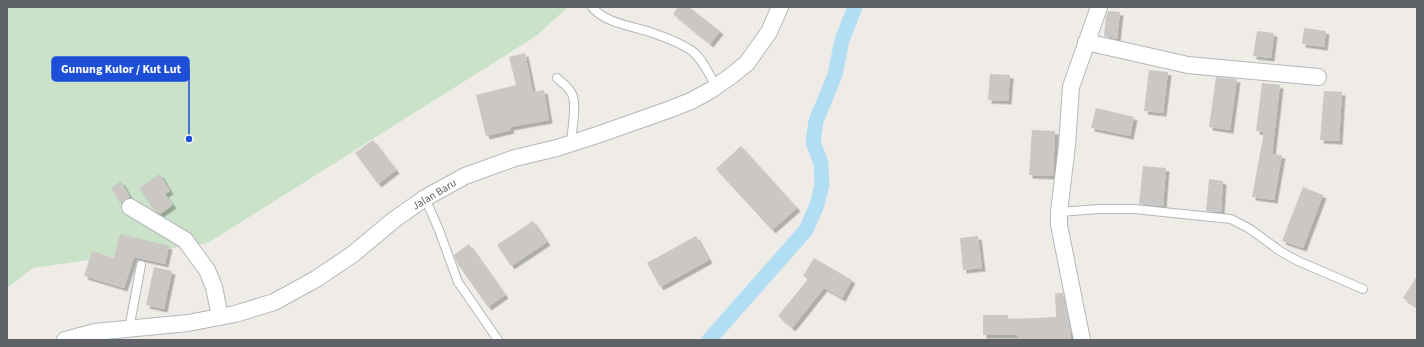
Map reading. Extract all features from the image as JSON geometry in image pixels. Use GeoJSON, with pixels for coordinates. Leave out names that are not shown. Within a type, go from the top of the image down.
{"type":"FeatureCollection","features":[{"type":"Feature","properties":{"kind":"street","name":"Jalan Baru"},"geometry":{"type":"LineString","coordinates":[[65,340],[84,334],[188,323],[220,317],[274,302],[316,279],[353,254],[395,219],[425,198],[465,176],[515,158],[557,148],[571,142],[600,134],[691,101],[731,76],[747,63],[769,32],[780,7]]}},
{"type":"Feature","properties":{"kind":"street"},"geometry":{"type":"LineString","coordinates":[[1082,340],[1059,225],[1059,212],[1067,152],[1071,87],[1099,7]]}},
{"type":"Feature","properties":{"kind":"street"},"geometry":{"type":"LineString","coordinates":[[1086,42],[1188,65],[1318,77]]}},
{"type":"Feature","properties":{"kind":"street"},"geometry":{"type":"LineString","coordinates":[[130,207],[185,240],[207,270],[214,287],[220,317]]}},
{"type":"Feature","properties":{"kind":"lane"},"geometry":{"type":"LineString","coordinates":[[592,7],[595,11],[609,19],[662,36],[692,52],[700,59],[716,86]]}},
{"type":"Feature","properties":{"kind":"lane"},"geometry":{"type":"LineString","coordinates":[[557,78],[573,95],[574,107],[571,142]]}},
{"type":"Feature","properties":{"kind":"lane"},"geometry":{"type":"LineString","coordinates":[[425,198],[447,250],[458,282],[498,340]]}},
{"type":"Feature","properties":{"kind":"lane"},"geometry":{"type":"LineString","coordinates":[[1059,212],[1099,209],[1134,209],[1231,219],[1250,229],[1280,251],[1298,261],[1362,289]]}},
{"type":"Feature","properties":{"kind":"lane"},"geometry":{"type":"LineString","coordinates":[[129,329],[141,265]]}},
{"type":"Feature","properties":{"kind":"green space"},"geometry":{"type":"Polygon","coordinates":[[[7,7],[568,7],[536,36],[208,243],[33,268],[7,288],[7,7]]]}},
{"type":"Feature","properties":{"kind":"building"},"geometry":{"type":"Polygon","coordinates":[[[678,7],[689,7],[720,31],[710,44],[673,14],[678,7]]]}},
{"type":"Feature","properties":{"kind":"building"},"geometry":{"type":"Polygon","coordinates":[[[1108,11],[1120,12],[1117,39],[1104,36],[1108,11]]]}},
{"type":"Feature","properties":{"kind":"building"},"geometry":{"type":"Polygon","coordinates":[[[1304,28],[1326,31],[1324,47],[1302,44],[1304,28]]]}},
{"type":"Feature","properties":{"kind":"building"},"geometry":{"type":"Polygon","coordinates":[[[1257,31],[1274,33],[1271,58],[1253,56],[1257,31]]]}},
{"type":"Feature","properties":{"kind":"building"},"geometry":{"type":"Polygon","coordinates":[[[525,53],[533,92],[544,90],[549,120],[510,127],[511,130],[486,136],[476,95],[516,85],[509,57],[525,53]]]}},
{"type":"Feature","properties":{"kind":"building"},"geometry":{"type":"Polygon","coordinates":[[[1149,70],[1168,72],[1163,113],[1144,111],[1149,70]]]}},
{"type":"Feature","properties":{"kind":"building"},"geometry":{"type":"Polygon","coordinates":[[[990,74],[1010,75],[1008,101],[988,100],[990,74]]]}},
{"type":"Feature","properties":{"kind":"building"},"geometry":{"type":"Polygon","coordinates":[[[1216,77],[1237,79],[1230,130],[1209,127],[1216,77]]]}},
{"type":"Feature","properties":{"kind":"building"},"geometry":{"type":"Polygon","coordinates":[[[1262,83],[1280,85],[1272,154],[1282,155],[1274,200],[1252,197],[1264,132],[1256,131],[1262,83]]]}},
{"type":"Feature","properties":{"kind":"building"},"geometry":{"type":"Polygon","coordinates":[[[1324,91],[1342,92],[1339,141],[1320,140],[1324,91]]]}},
{"type":"Feature","properties":{"kind":"building"},"geometry":{"type":"Polygon","coordinates":[[[1096,108],[1134,117],[1130,136],[1091,128],[1096,108]]]}},
{"type":"Feature","properties":{"kind":"building"},"geometry":{"type":"Polygon","coordinates":[[[1032,130],[1055,131],[1053,176],[1029,175],[1032,130]]]}},
{"type":"Feature","properties":{"kind":"building"},"geometry":{"type":"Polygon","coordinates":[[[373,140],[396,170],[378,184],[355,153],[373,140]]]}},
{"type":"Feature","properties":{"kind":"building"},"geometry":{"type":"Polygon","coordinates":[[[741,146],[797,208],[772,230],[716,169],[741,146]]]}},
{"type":"Feature","properties":{"kind":"building"},"geometry":{"type":"Polygon","coordinates":[[[1143,166],[1166,168],[1163,206],[1139,204],[1143,166]]]}},
{"type":"Feature","properties":{"kind":"building"},"geometry":{"type":"Polygon","coordinates":[[[160,174],[170,191],[165,194],[173,205],[160,214],[154,210],[139,188],[160,174]]]}},
{"type":"Feature","properties":{"kind":"building"},"geometry":{"type":"Polygon","coordinates":[[[1209,179],[1223,181],[1221,212],[1206,211],[1209,179]]]}},
{"type":"Feature","properties":{"kind":"building"},"geometry":{"type":"Polygon","coordinates":[[[121,181],[130,197],[120,203],[111,188],[121,181]]]}},
{"type":"Feature","properties":{"kind":"building"},"geometry":{"type":"Polygon","coordinates":[[[1303,187],[1323,195],[1303,248],[1282,241],[1303,187]]]}},
{"type":"Feature","properties":{"kind":"building"},"geometry":{"type":"Polygon","coordinates":[[[533,221],[547,242],[511,266],[497,245],[533,221]]]}},
{"type":"Feature","properties":{"kind":"building"},"geometry":{"type":"Polygon","coordinates":[[[120,234],[169,246],[165,264],[134,257],[124,288],[84,276],[92,251],[114,258],[120,234]]]}},
{"type":"Feature","properties":{"kind":"building"},"geometry":{"type":"Polygon","coordinates":[[[696,236],[709,260],[660,287],[647,263],[696,236]]]}},
{"type":"Feature","properties":{"kind":"building"},"geometry":{"type":"Polygon","coordinates":[[[978,236],[982,268],[963,270],[960,238],[978,236]]]}},
{"type":"Feature","properties":{"kind":"building"},"geometry":{"type":"Polygon","coordinates":[[[469,244],[505,295],[488,307],[457,263],[454,255],[469,244]]]}},
{"type":"Feature","properties":{"kind":"building"},"geometry":{"type":"Polygon","coordinates":[[[814,258],[852,280],[842,298],[824,288],[792,328],[778,316],[808,279],[803,276],[814,258]]]}},
{"type":"Feature","properties":{"kind":"building"},"geometry":{"type":"Polygon","coordinates":[[[154,267],[172,271],[164,309],[146,305],[154,267]]]}},
{"type":"Feature","properties":{"kind":"building"},"geometry":{"type":"Polygon","coordinates":[[[1417,276],[1417,307],[1403,298],[1417,276]]]}},
{"type":"Feature","properties":{"kind":"building"},"geometry":{"type":"Polygon","coordinates":[[[1055,293],[1063,293],[1071,332],[1071,340],[1017,340],[1017,335],[983,335],[983,315],[1008,315],[1008,319],[1056,317],[1055,293]]]}},
{"type":"Feature","properties":{"kind":"waterway"},"geometry":{"type":"LineString","coordinates":[[709,340],[806,230],[817,205],[822,185],[821,163],[813,142],[816,121],[835,75],[842,40],[855,7]]}},
{"type":"Feature","properties":{"kind":"place","name":"Gunung Kulor / Kut Lut"},"geometry":{"type":"Point","coordinates":[189,139]}}]}
